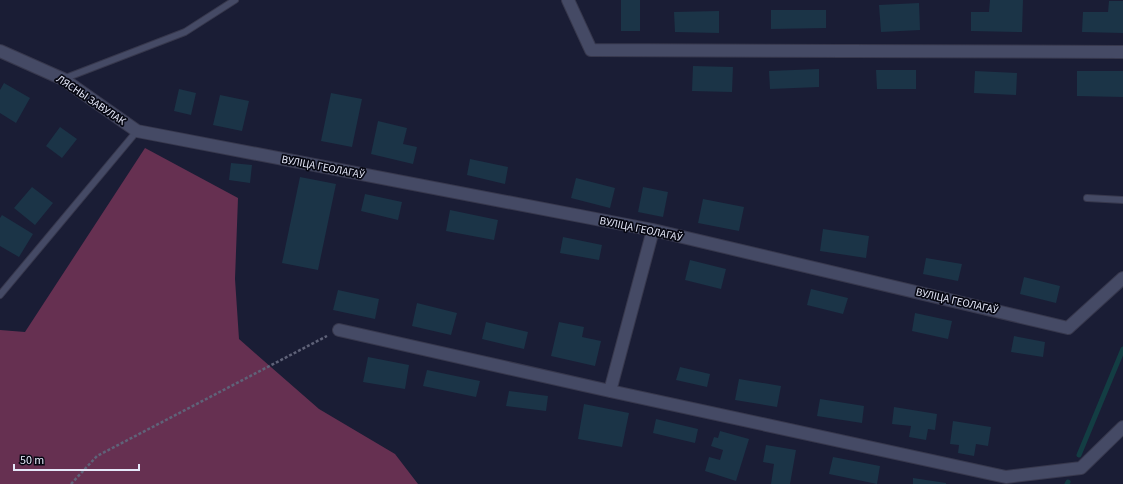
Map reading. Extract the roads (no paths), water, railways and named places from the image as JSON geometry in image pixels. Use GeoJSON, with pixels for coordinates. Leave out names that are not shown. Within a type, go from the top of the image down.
{"type":"FeatureCollection","features":[{"type":"Feature","properties":{"kind":"street"},"geometry":{"type":"LineString","coordinates":[[568,0],[591,50],[1123,52]]}},
{"type":"Feature","properties":{"kind":"street","name":"ЛЯСНЫ ЗАВУЛАК"},"geometry":{"type":"LineString","coordinates":[[0,51],[63,79],[138,132]]}},
{"type":"Feature","properties":{"kind":"street","name":"ВУЛІЦА ГЕОЛАГАЎ"},"geometry":{"type":"LineString","coordinates":[[138,132],[653,230],[1068,328],[1123,278]]}},
{"type":"Feature","properties":{"kind":"street"},"geometry":{"type":"LineString","coordinates":[[610,391],[653,230]]}},
{"type":"Feature","properties":{"kind":"street"},"geometry":{"type":"LineString","coordinates":[[339,330],[610,391],[1006,477],[1081,468],[1123,428]]}},
{"type":"Feature","properties":{"kind":"lane"},"geometry":{"type":"LineString","coordinates":[[63,79],[185,32],[235,0]]}},
{"type":"Feature","properties":{"kind":"lane"},"geometry":{"type":"LineString","coordinates":[[0,295],[138,132]]}},
{"type":"Feature","properties":{"kind":"lane"},"geometry":{"type":"LineString","coordinates":[[1087,198],[1123,200]]}},
{"type":"Feature","properties":{"kind":"waterway"},"geometry":{"type":"LineString","coordinates":[[1079,455],[1123,349]]}}]}
